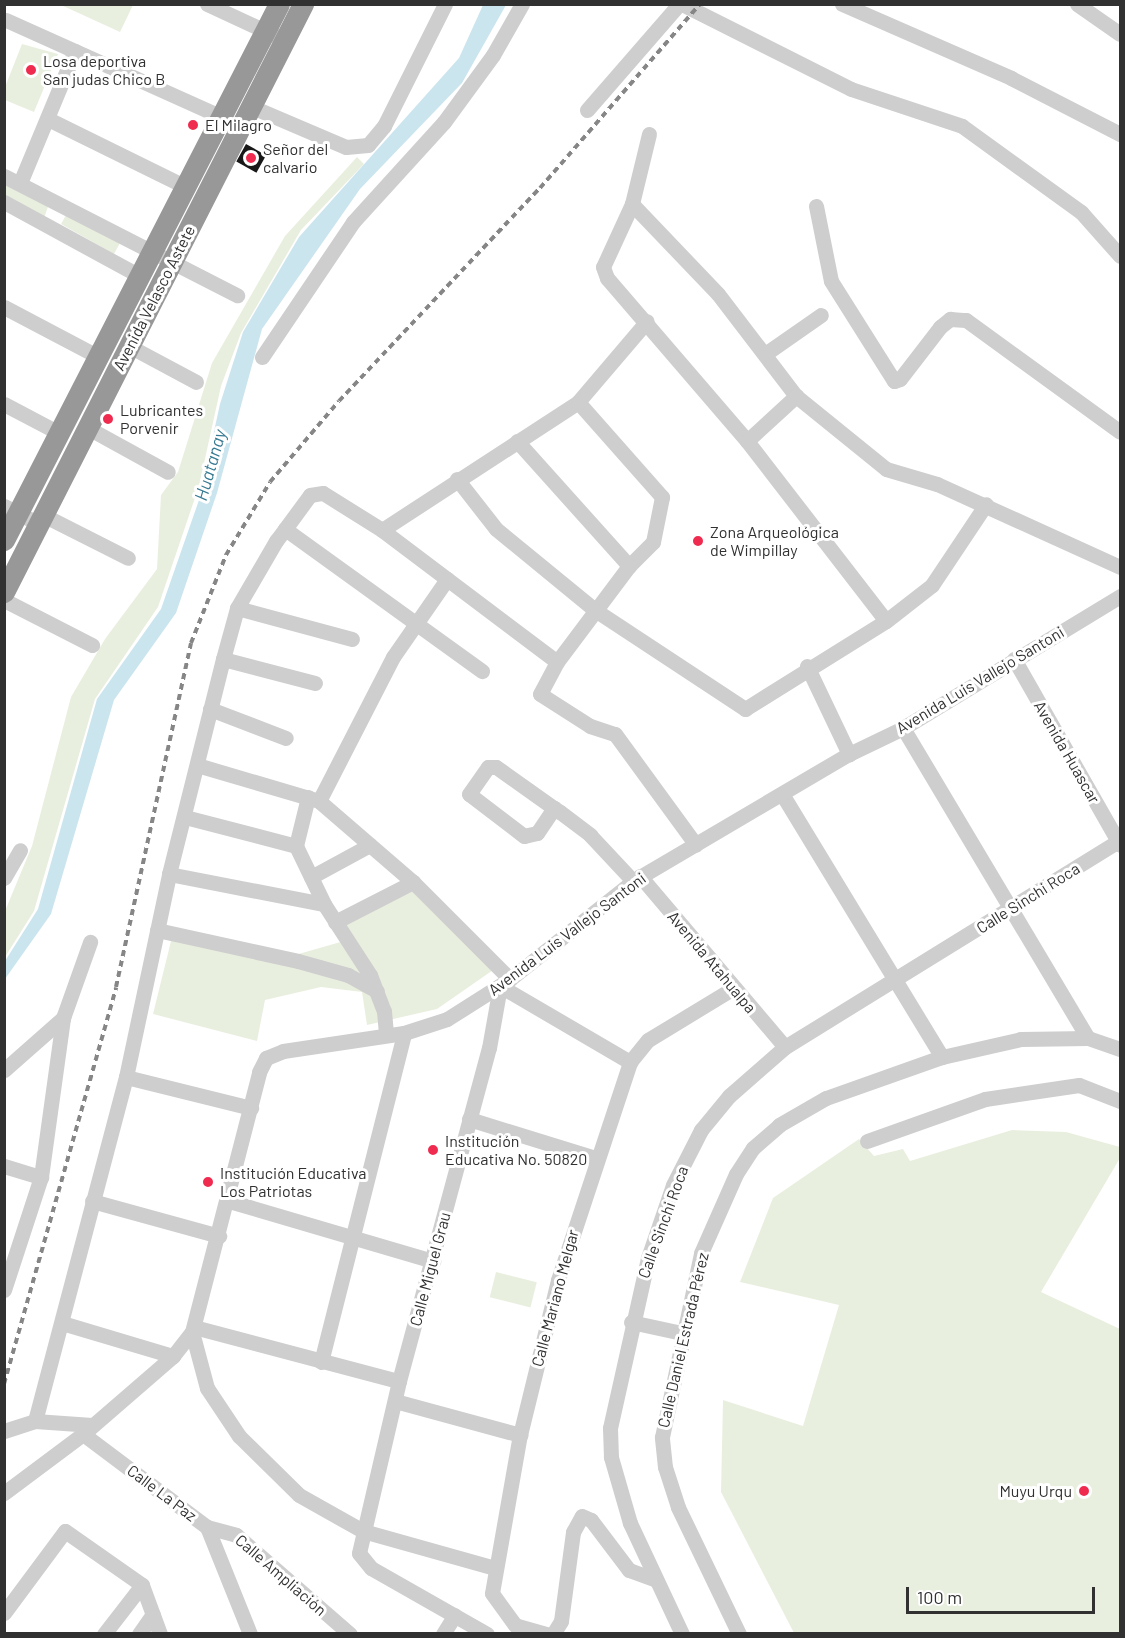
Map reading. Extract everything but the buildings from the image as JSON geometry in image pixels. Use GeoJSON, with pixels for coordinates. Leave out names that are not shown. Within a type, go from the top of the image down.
{"type":"FeatureCollection","features":[{"type":"Feature","properties":{"kind":"highway","name":"Avenida Velasco Astete"},"geometry":{"type":"LineString","coordinates":[[4,540],[11,509],[59,433],[279,4]]}},
{"type":"Feature","properties":{"kind":"highway","name":"Avenida Velasco Astete"},"geometry":{"type":"LineString","coordinates":[[4,592],[303,4]]}},
{"type":"Feature","properties":{"kind":"street"},"geometry":{"type":"LineString","coordinates":[[11,4],[5,22],[222,117]]}},
{"type":"Feature","properties":{"kind":"street"},"geometry":{"type":"LineString","coordinates":[[207,4],[285,41]]}},
{"type":"Feature","properties":{"kind":"street"},"geometry":{"type":"LineString","coordinates":[[252,107],[346,147],[368,145],[384,126],[445,4]]}},
{"type":"Feature","properties":{"kind":"street"},"geometry":{"type":"LineString","coordinates":[[262,357],[353,222],[444,122],[493,55],[522,4]]}},
{"type":"Feature","properties":{"kind":"street"},"geometry":{"type":"LineString","coordinates":[[586,110],[680,4],[702,9],[851,89],[962,126],[1081,212],[1120,256]]}},
{"type":"Feature","properties":{"kind":"street"},"geometry":{"type":"LineString","coordinates":[[842,4],[1011,78],[1120,134]]}},
{"type":"Feature","properties":{"kind":"street"},"geometry":{"type":"LineString","coordinates":[[1077,4],[1120,34]]}},
{"type":"Feature","properties":{"kind":"street"},"geometry":{"type":"LineString","coordinates":[[20,183],[75,51]]}},
{"type":"Feature","properties":{"kind":"street"},"geometry":{"type":"LineString","coordinates":[[48,119],[186,187]]}},
{"type":"Feature","properties":{"kind":"street"},"geometry":{"type":"LineString","coordinates":[[649,134],[633,204],[603,267],[607,278],[647,321],[747,441],[886,621]]}},
{"type":"Feature","properties":{"kind":"street"},"geometry":{"type":"LineString","coordinates":[[4,176],[153,250],[237,295]]}},
{"type":"Feature","properties":{"kind":"street"},"geometry":{"type":"LineString","coordinates":[[4,202],[140,276]]}},
{"type":"Feature","properties":{"kind":"street"},"geometry":{"type":"LineString","coordinates":[[633,204],[718,294],[796,396],[886,469],[986,504],[1120,567]]}},
{"type":"Feature","properties":{"kind":"street"},"geometry":{"type":"LineString","coordinates":[[816,206],[831,281],[894,381],[900,380],[940,327],[950,319],[966,320],[1120,432]]}},
{"type":"Feature","properties":{"kind":"street"},"geometry":{"type":"LineString","coordinates":[[4,307],[99,357]]}},
{"type":"Feature","properties":{"kind":"street"},"geometry":{"type":"LineString","coordinates":[[765,354],[821,315]]}},
{"type":"Feature","properties":{"kind":"street"},"geometry":{"type":"LineString","coordinates":[[382,530],[578,402],[647,321]]}},
{"type":"Feature","properties":{"kind":"street"},"geometry":{"type":"LineString","coordinates":[[129,346],[196,382]]}},
{"type":"Feature","properties":{"kind":"street"},"geometry":{"type":"LineString","coordinates":[[747,441],[796,396]]}},
{"type":"Feature","properties":{"kind":"street"},"geometry":{"type":"LineString","coordinates":[[578,402],[662,497],[652,542],[628,566],[595,610],[558,662],[540,694],[582,721],[615,734],[696,845]]}},
{"type":"Feature","properties":{"kind":"street"},"geometry":{"type":"LineString","coordinates":[[4,404],[59,433]]}},
{"type":"Feature","properties":{"kind":"street"},"geometry":{"type":"LineString","coordinates":[[88,428],[168,472]]}},
{"type":"Feature","properties":{"kind":"street"},"geometry":{"type":"LineString","coordinates":[[517,441],[628,566]]}},
{"type":"Feature","properties":{"kind":"street"},"geometry":{"type":"LineString","coordinates":[[457,479],[496,529],[595,610],[740,708],[749,708],[807,666],[886,621],[932,585],[986,504]]}},
{"type":"Feature","properties":{"kind":"street"},"geometry":{"type":"LineString","coordinates":[[34,1421],[126,1077],[169,874],[237,608],[285,529],[310,495],[319,491],[382,530],[558,662]]}},
{"type":"Feature","properties":{"kind":"street"},"geometry":{"type":"LineString","coordinates":[[11,509],[128,558]]}},
{"type":"Feature","properties":{"kind":"street"},"geometry":{"type":"LineString","coordinates":[[285,529],[482,671]]}},
{"type":"Feature","properties":{"kind":"street"},"geometry":{"type":"LineString","coordinates":[[386,1035],[377,991],[324,904],[296,846],[314,799],[393,657],[447,579]]}},
{"type":"Feature","properties":{"kind":"street","name":"Avenida Luis Vallejo Santoni"},"geometry":{"type":"LineString","coordinates":[[4,1493],[88,1430],[173,1356],[193,1330],[229,1201],[261,1065],[272,1055],[404,1033],[447,1019],[505,983],[637,879],[849,754],[903,728],[1014,658],[1120,596]]}},
{"type":"Feature","properties":{"kind":"street"},"geometry":{"type":"LineString","coordinates":[[4,600],[92,645]]}},
{"type":"Feature","properties":{"kind":"street"},"geometry":{"type":"LineString","coordinates":[[237,608],[352,639]]}},
{"type":"Feature","properties":{"kind":"street","name":"Avenida Huascar"},"geometry":{"type":"LineString","coordinates":[[1014,658],[1120,842]]}},
{"type":"Feature","properties":{"kind":"street"},"geometry":{"type":"LineString","coordinates":[[223,659],[315,683]]}},
{"type":"Feature","properties":{"kind":"street"},"geometry":{"type":"LineString","coordinates":[[807,666],[849,754]]}},
{"type":"Feature","properties":{"kind":"street"},"geometry":{"type":"LineString","coordinates":[[210,709],[286,738]]}},
{"type":"Feature","properties":{"kind":"street"},"geometry":{"type":"LineString","coordinates":[[903,728],[1088,1038]]}},
{"type":"Feature","properties":{"kind":"street"},"geometry":{"type":"LineString","coordinates":[[197,765],[314,799],[413,882],[505,983],[630,1062]]}},
{"type":"Feature","properties":{"kind":"street","name":"Avenida Atahualpa"},"geometry":{"type":"LineString","coordinates":[[554,808],[537,833],[524,836],[469,794],[492,766],[554,808],[590,835],[637,879],[785,1047]]}},
{"type":"Feature","properties":{"kind":"street"},"geometry":{"type":"LineString","coordinates":[[782,794],[942,1056]]}},
{"type":"Feature","properties":{"kind":"street"},"geometry":{"type":"LineString","coordinates":[[184,817],[296,846]]}},
{"type":"Feature","properties":{"kind":"street","name":"Calle Sinchi Roca"},"geometry":{"type":"LineString","coordinates":[[682,1634],[654,1579],[630,1523],[611,1457],[610,1428],[631,1322],[673,1185],[701,1130],[729,1096],[785,1047],[1120,842]]}},
{"type":"Feature","properties":{"kind":"street"},"geometry":{"type":"LineString","coordinates":[[311,878],[370,845]]}},
{"type":"Feature","properties":{"kind":"street"},"geometry":{"type":"LineString","coordinates":[[4,878],[20,850]]}},
{"type":"Feature","properties":{"kind":"street"},"geometry":{"type":"LineString","coordinates":[[169,874],[324,904]]}},
{"type":"Feature","properties":{"kind":"street"},"geometry":{"type":"LineString","coordinates":[[335,922],[413,882]]}},
{"type":"Feature","properties":{"kind":"street"},"geometry":{"type":"LineString","coordinates":[[157,930],[298,961],[348,975],[377,991]]}},
{"type":"Feature","properties":{"kind":"street"},"geometry":{"type":"LineString","coordinates":[[4,1290],[41,1177],[63,1018],[90,942]]}},
{"type":"Feature","properties":{"kind":"street","name":"Calle Miguel Grau"},"geometry":{"type":"LineString","coordinates":[[455,1615],[371,1568],[359,1552],[399,1381],[433,1261],[505,983]]}},
{"type":"Feature","properties":{"kind":"street","name":"Calle Mariano Melgar"},"geometry":{"type":"LineString","coordinates":[[546,1634],[519,1627],[497,1605],[492,1593],[520,1435],[595,1158],[630,1062],[648,1040],[732,989]]}},
{"type":"Feature","properties":{"kind":"street"},"geometry":{"type":"LineString","coordinates":[[4,1070],[63,1018]]}},
{"type":"Feature","properties":{"kind":"street"},"geometry":{"type":"LineString","coordinates":[[321,1362],[404,1033]]}},
{"type":"Feature","properties":{"kind":"street","name":"Calle Daniel Estrada Pérez"},"geometry":{"type":"LineString","coordinates":[[739,1634],[678,1507],[665,1467],[666,1406],[701,1253],[736,1174],[753,1148],[779,1125],[826,1098],[942,1056],[1021,1040],[1088,1038],[1120,1049]]}},
{"type":"Feature","properties":{"kind":"street"},"geometry":{"type":"LineString","coordinates":[[126,1077],[251,1108]]}},
{"type":"Feature","properties":{"kind":"street"},"geometry":{"type":"LineString","coordinates":[[867,1141],[986,1099],[1079,1085],[1120,1101]]}},
{"type":"Feature","properties":{"kind":"street"},"geometry":{"type":"LineString","coordinates":[[469,1119],[595,1158]]}},
{"type":"Feature","properties":{"kind":"street"},"geometry":{"type":"LineString","coordinates":[[4,1166],[41,1177]]}},
{"type":"Feature","properties":{"kind":"street"},"geometry":{"type":"LineString","coordinates":[[92,1201],[219,1236]]}},
{"type":"Feature","properties":{"kind":"street"},"geometry":{"type":"LineString","coordinates":[[229,1201],[433,1261]]}},
{"type":"Feature","properties":{"kind":"street"},"geometry":{"type":"LineString","coordinates":[[631,1322],[682,1333]]}},
{"type":"Feature","properties":{"kind":"street"},"geometry":{"type":"LineString","coordinates":[[62,1323],[173,1356]]}},
{"type":"Feature","properties":{"kind":"street"},"geometry":{"type":"LineString","coordinates":[[399,1381],[193,1330],[207,1388],[239,1436],[299,1495],[363,1531],[495,1568]]}},
{"type":"Feature","properties":{"kind":"street"},"geometry":{"type":"LineString","coordinates":[[395,1401],[520,1435]]}},
{"type":"Feature","properties":{"kind":"street"},"geometry":{"type":"LineString","coordinates":[[4,1431],[34,1421],[88,1430]]}},
{"type":"Feature","properties":{"kind":"street","name":"Calle La Paz"},"geometry":{"type":"LineString","coordinates":[[88,1430],[207,1527],[250,1634]]}},
{"type":"Feature","properties":{"kind":"street"},"geometry":{"type":"LineString","coordinates":[[553,1634],[561,1621],[573,1532],[582,1516],[591,1520],[629,1570],[654,1579]]}},
{"type":"Feature","properties":{"kind":"street","name":"Calle Ampliación"},"geometry":{"type":"LineString","coordinates":[[207,1527],[236,1536],[350,1634]]}},
{"type":"Feature","properties":{"kind":"street"},"geometry":{"type":"LineString","coordinates":[[4,1613],[65,1531],[142,1585],[160,1634]]}},
{"type":"Feature","properties":{"kind":"street"},"geometry":{"type":"LineString","coordinates":[[104,1634],[142,1585]]}},
{"type":"Feature","properties":{"kind":"street"},"geometry":{"type":"LineString","coordinates":[[139,1634],[153,1614]]}},
{"type":"Feature","properties":{"kind":"street"},"geometry":{"type":"LineString","coordinates":[[443,1634],[455,1615],[487,1634]]}},
{"type":"Feature","properties":{"kind":"green space"},"geometry":{"type":"Polygon","coordinates":[[[61,5],[133,5],[120,32],[61,5]]]}},
{"type":"Feature","properties":{"kind":"green space","name":"Losa deportiva San judas Chico B"},"geometry":{"type":"Polygon","coordinates":[[[22,44],[58,54],[34,112],[5,100],[5,87],[22,44]]]}},
{"type":"Feature","properties":{"kind":"green space"},"geometry":{"type":"Polygon","coordinates":[[[357,157],[364,164],[301,230],[241,333],[221,386],[199,486],[158,607],[95,699],[34,911],[5,957],[5,911],[32,846],[71,697],[105,639],[157,569],[161,495],[178,472],[212,363],[285,236],[357,157]]]}},
{"type":"Feature","properties":{"kind":"green space"},"geometry":{"type":"Polygon","coordinates":[[[4,181],[49,204],[44,218],[5,197],[4,181]]]}},
{"type":"Feature","properties":{"kind":"green space"},"geometry":{"type":"Polygon","coordinates":[[[66,215],[120,243],[114,254],[61,224],[66,215]]]}},
{"type":"Feature","properties":{"kind":"green space"},"geometry":{"type":"Polygon","coordinates":[[[415,890],[496,968],[437,1009],[367,1025],[362,992],[321,987],[265,1000],[257,1041],[153,1014],[172,937],[288,957],[344,941],[345,923],[415,890]]]}},
{"type":"Feature","properties":{"kind":"green space"},"geometry":{"type":"Polygon","coordinates":[[[1012,1130],[1066,1132],[1120,1147],[1120,1158],[1041,1292],[1120,1329],[1120,1633],[794,1633],[721,1492],[723,1400],[803,1426],[839,1305],[740,1282],[773,1198],[859,1139],[874,1156],[903,1149],[910,1161],[1012,1130]]]}},
{"type":"Feature","properties":{"kind":"green space"},"geometry":{"type":"Polygon","coordinates":[[[496,1272],[537,1282],[530,1307],[490,1297],[496,1272]]]}},
{"type":"Feature","properties":{"kind":"water","name":"Huatanay"},"geometry":{"type":"Polygon","coordinates":[[[483,5],[506,5],[462,83],[360,189],[262,329],[217,493],[176,613],[114,700],[51,914],[5,979],[5,961],[38,909],[97,699],[161,609],[199,500],[220,404],[243,332],[299,237],[459,58],[483,5]]]}},
{"type":"Feature","properties":{"kind":"railway"},"geometry":{"type":"LineString","coordinates":[[4,1384],[116,987],[191,643],[226,555],[270,482],[339,401],[540,188],[700,4]]}},
{"type":"Feature","properties":{"kind":"place","name":"Losa deportiva San judas Chico B"},"geometry":{"type":"Point","coordinates":[31,70]}},
{"type":"Feature","properties":{"kind":"place","name":"El Milagro"},"geometry":{"type":"Point","coordinates":[193,125]}},
{"type":"Feature","properties":{"kind":"place","name":"Señor del calvario"},"geometry":{"type":"Point","coordinates":[251,158]}},
{"type":"Feature","properties":{"kind":"place","name":"Lubricantes Porvenir"},"geometry":{"type":"Point","coordinates":[108,419]}},
{"type":"Feature","properties":{"kind":"place","name":"Zona Arqueológica de Wimpillay"},"geometry":{"type":"Point","coordinates":[698,541]}},
{"type":"Feature","properties":{"kind":"place","name":"Institución Educativa No. 50820"},"geometry":{"type":"Point","coordinates":[433,1150]}},
{"type":"Feature","properties":{"kind":"place","name":"Institución Educativa Los Patriotas"},"geometry":{"type":"Point","coordinates":[208,1182]}},
{"type":"Feature","properties":{"kind":"place","name":"Muyu Urqu"},"geometry":{"type":"Point","coordinates":[1084,1491]}}]}
